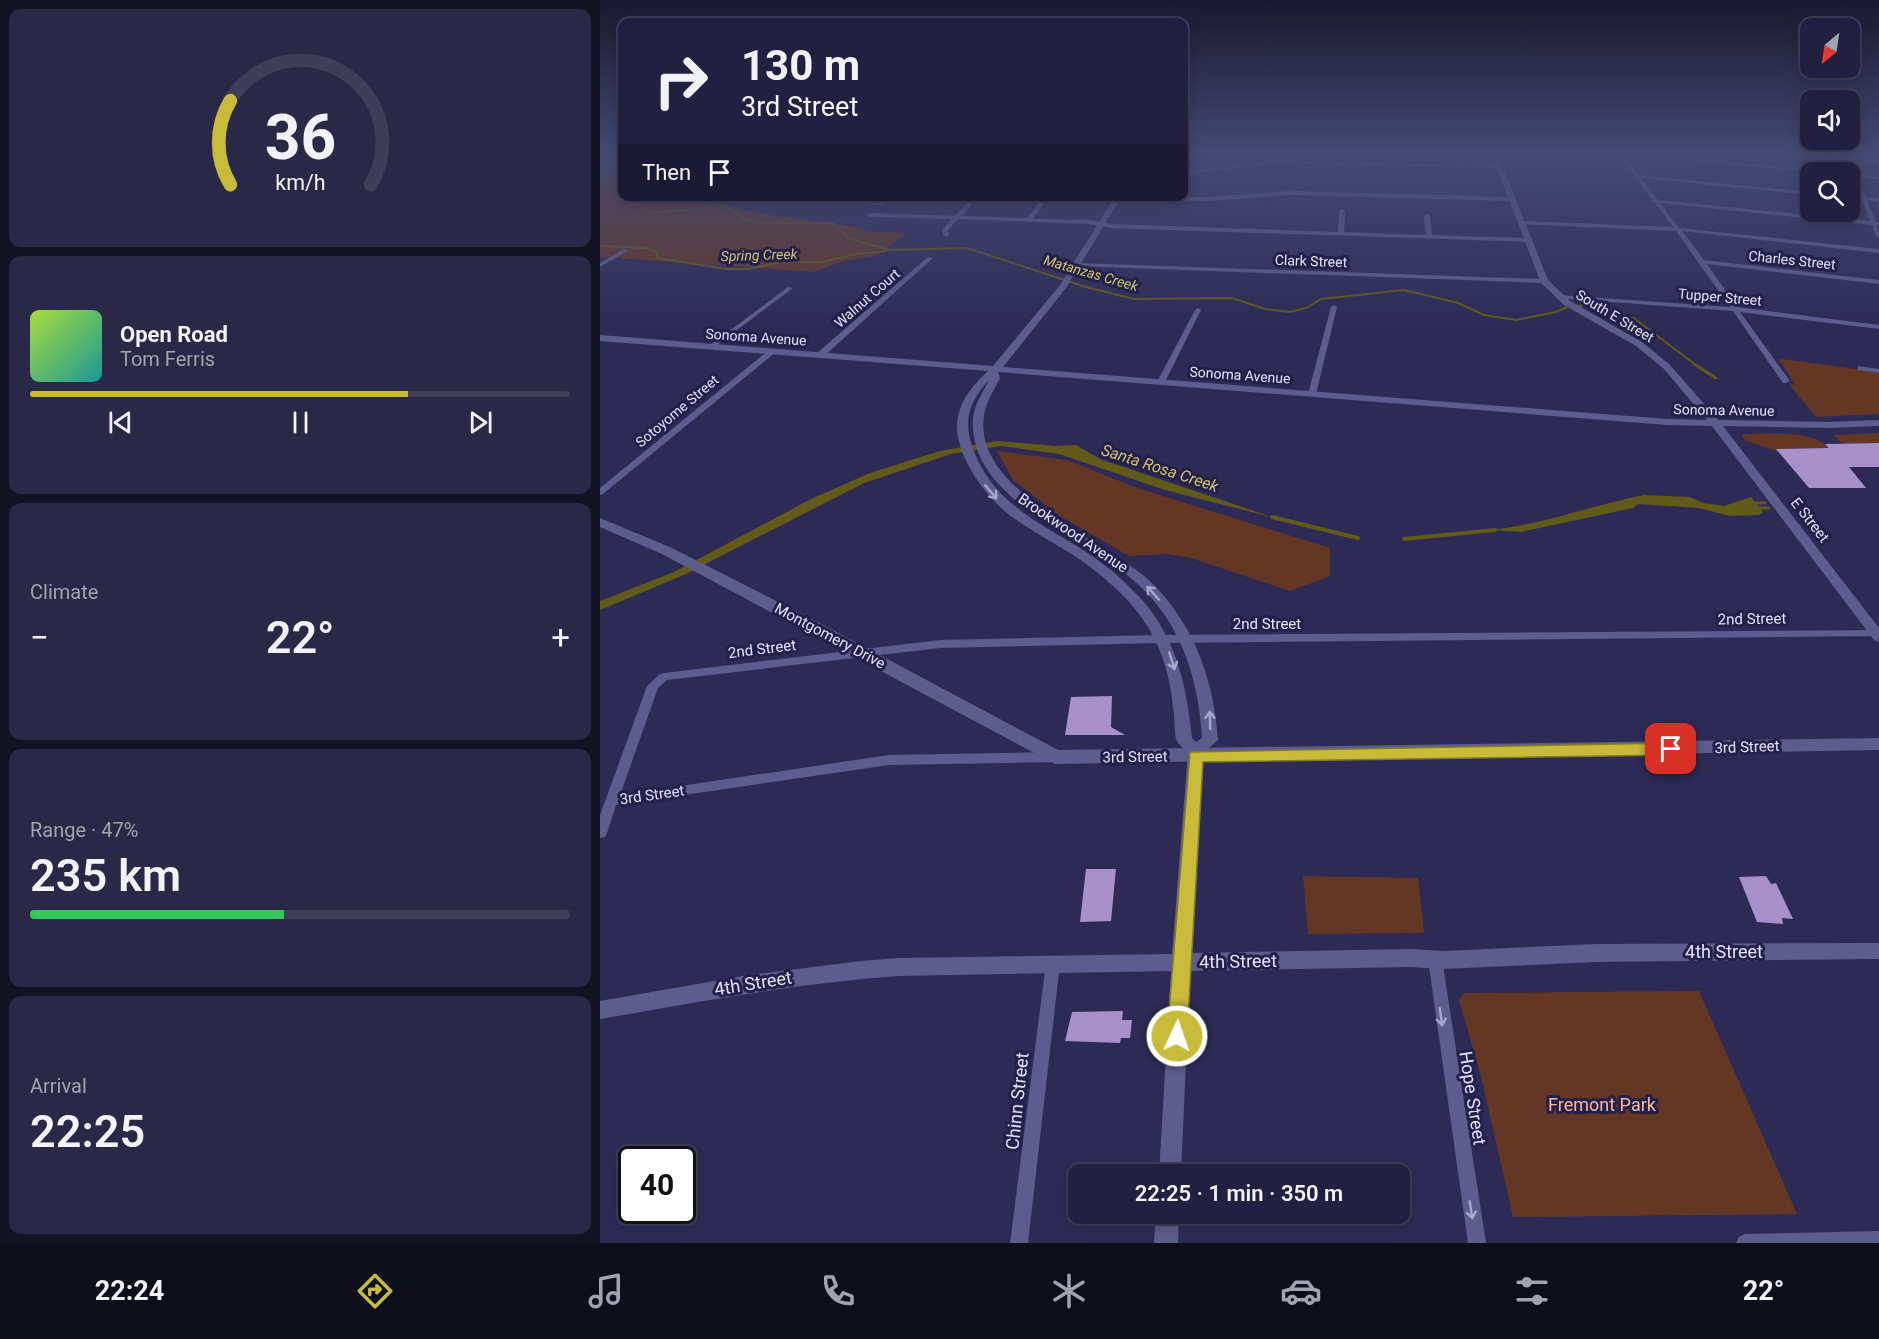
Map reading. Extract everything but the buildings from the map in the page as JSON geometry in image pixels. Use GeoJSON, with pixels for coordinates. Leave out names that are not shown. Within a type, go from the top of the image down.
{"type":"FeatureCollection","features":[{"type":"Feature","properties":{"kind":"main road","name":"Montgomery Drive"},"geometry":{"type":"LineString","coordinates":[[600,522],[667,551],[862,651],[1055,757]]}},
{"type":"Feature","properties":{"kind":"main road","name":"3rd Street"},"geometry":{"type":"LineString","coordinates":[[1055,757],[1879,744]]}},
{"type":"Feature","properties":{"kind":"street"},"geometry":{"type":"LineString","coordinates":[[874,210],[870,214],[1530,240]]}},
{"type":"Feature","properties":{"kind":"street"},"geometry":{"type":"LineString","coordinates":[[946,235],[945,230],[964,210]]}},
{"type":"Feature","properties":{"kind":"street"},"geometry":{"type":"LineString","coordinates":[[1029,220],[1036,210]]}},
{"type":"Feature","properties":{"kind":"street","name":"Brookwood Avenue"},"geometry":{"type":"LineString","coordinates":[[1110,210],[1063,286],[994,371],[983,377],[968,403],[961,425],[975,470],[989,492],[1011,512],[1084,557],[1117,583],[1155,627],[1169,651],[1179,685],[1184,740],[1196,753]]}},
{"type":"Feature","properties":{"kind":"street","name":"South E Street"},"geometry":{"type":"LineString","coordinates":[[1518,210],[1544,281],[1558,297],[1579,311],[1622,333],[1667,367],[1716,424]]}},
{"type":"Feature","properties":{"kind":"street"},"geometry":{"type":"LineString","coordinates":[[1661,210],[1702,262],[1786,381]]}},
{"type":"Feature","properties":{"kind":"street"},"geometry":{"type":"LineString","coordinates":[[1741,210],[1876,224]]}},
{"type":"Feature","properties":{"kind":"street"},"geometry":{"type":"LineString","coordinates":[[1869,210],[1879,236]]}},
{"type":"Feature","properties":{"kind":"street"},"geometry":{"type":"LineString","coordinates":[[1341,234],[1342,211]]}},
{"type":"Feature","properties":{"kind":"street"},"geometry":{"type":"LineString","coordinates":[[1427,216],[1429,236]]}},
{"type":"Feature","properties":{"kind":"street"},"geometry":{"type":"LineString","coordinates":[[1523,223],[1675,229],[1879,252]]}},
{"type":"Feature","properties":{"kind":"street"},"geometry":{"type":"LineString","coordinates":[[600,265],[626,250]]}},
{"type":"Feature","properties":{"kind":"street","name":"Walnut Court"},"geometry":{"type":"LineString","coordinates":[[820,355],[930,258]]}},
{"type":"Feature","properties":{"kind":"street","name":"Charles Street"},"geometry":{"type":"LineString","coordinates":[[1702,262],[1879,282]]}},
{"type":"Feature","properties":{"kind":"street","name":"Clark Street"},"geometry":{"type":"LineString","coordinates":[[1077,265],[1544,281]]}},
{"type":"Feature","properties":{"kind":"street"},"geometry":{"type":"LineString","coordinates":[[711,347],[790,288]]}},
{"type":"Feature","properties":{"kind":"street","name":"Tupper Street"},"geometry":{"type":"LineString","coordinates":[[1558,297],[1735,309],[1879,327]]}},
{"type":"Feature","properties":{"kind":"street"},"geometry":{"type":"LineString","coordinates":[[1312,394],[1334,308]]}},
{"type":"Feature","properties":{"kind":"street"},"geometry":{"type":"LineString","coordinates":[[1161,382],[1198,310]]}},
{"type":"Feature","properties":{"kind":"street","name":"Sonoma Avenue"},"geometry":{"type":"LineString","coordinates":[[600,338],[994,371],[1716,424],[1879,423]]}},
{"type":"Feature","properties":{"kind":"street","name":"Sotoyome Street"},"geometry":{"type":"LineString","coordinates":[[600,492],[772,352]]}},
{"type":"Feature","properties":{"kind":"street"},"geometry":{"type":"LineString","coordinates":[[1861,368],[1879,370]]}},
{"type":"Feature","properties":{"kind":"street","name":"Brookwood Avenue"},"geometry":{"type":"LineString","coordinates":[[994,371],[995,378],[982,403],[978,419],[980,436],[991,469],[1027,504],[1100,548],[1134,573],[1155,593],[1188,639],[1209,709],[1210,740],[1196,753],[1181,962],[1171,1164]]}},
{"type":"Feature","properties":{"kind":"street","name":"E Street"},"geometry":{"type":"LineString","coordinates":[[1716,424],[1878,634]]}},
{"type":"Feature","properties":{"kind":"street","name":"2nd Street"},"geometry":{"type":"LineString","coordinates":[[611,801],[653,686],[664,677],[862,651],[940,644],[1160,639],[1878,634]]}},
{"type":"Feature","properties":{"kind":"street","name":"3rd Street"},"geometry":{"type":"LineString","coordinates":[[611,801],[889,760],[1055,757]]}},
{"type":"Feature","properties":{"kind":"street"},"geometry":{"type":"LineString","coordinates":[[600,833],[611,801]]}},
{"type":"Feature","properties":{"kind":"street","name":"4th Street"},"geometry":{"type":"LineString","coordinates":[[600,1010],[841,970],[1053,963],[1435,959],[1690,951],[1879,951]]}},
{"type":"Feature","properties":{"kind":"street","name":"Hope Street"},"geometry":{"type":"LineString","coordinates":[[1435,959],[1477,1243]]}},
{"type":"Feature","properties":{"kind":"street","name":"Chinn Street"},"geometry":{"type":"LineString","coordinates":[[1019,1243],[1053,963]]}},
{"type":"Feature","properties":{"kind":"street"},"geometry":{"type":"LineString","coordinates":[[1166,1243],[1167,1224]]}},
{"type":"Feature","properties":{"kind":"street"},"geometry":{"type":"LineString","coordinates":[[1745,1243],[1879,1240]]}},
{"type":"Feature","properties":{"kind":"green space"},"geometry":{"type":"Polygon","coordinates":[[[600,210],[748,210],[864,228],[863,231],[906,233],[878,255],[840,262],[814,272],[600,257],[600,210]]]}},
{"type":"Feature","properties":{"kind":"green space"},"geometry":{"type":"Polygon","coordinates":[[[1779,360],[1879,372],[1879,414],[1816,417],[1790,385],[1795,384],[1779,360]]]}},
{"type":"Feature","properties":{"kind":"green space"},"geometry":{"type":"Polygon","coordinates":[[[1879,433],[1879,443],[1842,443],[1833,435],[1879,433]]]}},
{"type":"Feature","properties":{"kind":"green space"},"geometry":{"type":"Polygon","coordinates":[[[1742,435],[1801,435],[1821,442],[1829,448],[1776,449],[1779,452],[1746,441],[1742,435]]]}},
{"type":"Feature","properties":{"kind":"green space"},"geometry":{"type":"Polygon","coordinates":[[[997,451],[1067,460],[1137,488],[1330,548],[1330,576],[1290,591],[1191,558],[1166,554],[1129,556],[1060,516],[1013,480],[997,451]]]}},
{"type":"Feature","properties":{"kind":"green space"},"geometry":{"type":"Polygon","coordinates":[[[1303,876],[1418,878],[1424,933],[1308,934],[1303,876]]]}},
{"type":"Feature","properties":{"kind":"green space","name":"Fremont Park"},"geometry":{"type":"Polygon","coordinates":[[[1699,991],[1797,1214],[1513,1217],[1480,1072],[1459,1000],[1465,993],[1699,991]]]}},
{"type":"Feature","properties":{"kind":"shaded area"},"geometry":{"type":"Polygon","coordinates":[[[997,441],[1056,446],[1076,445],[1100,459],[1275,518],[1165,490],[1059,454],[1001,446],[951,454],[864,483],[686,574],[600,610],[600,601],[674,572],[811,499],[870,473],[940,451],[997,441]]]}},
{"type":"Feature","properties":{"kind":"shaded area"},"geometry":{"type":"Polygon","coordinates":[[[1644,495],[1690,497],[1703,503],[1724,506],[1751,497],[1763,512],[1759,515],[1729,516],[1699,508],[1638,504],[1633,508],[1521,532],[1492,530],[1531,523],[1644,495]]]}},
{"type":"Feature","properties":{"kind":"waterway","name":"Matanzas Creek"},"geometry":{"type":"LineString","coordinates":[[644,210],[651,213],[683,210]]}},
{"type":"Feature","properties":{"kind":"waterway","name":"Matanzas Creek"},"geometry":{"type":"LineString","coordinates":[[731,210],[745,219],[759,223],[832,223],[850,239],[877,246]]}},
{"type":"Feature","properties":{"kind":"waterway","name":"Matanzas Creek"},"geometry":{"type":"LineString","coordinates":[[872,245],[890,250],[967,248],[1086,287],[1134,299],[1232,298],[1265,309],[1290,312],[1306,308],[1321,299],[1404,290],[1458,303],[1484,315],[1516,320],[1556,312],[1569,306],[1599,305],[1635,319],[1696,365]]}},
{"type":"Feature","properties":{"kind":"waterway","name":"Spring Creek"},"geometry":{"type":"LineString","coordinates":[[611,246],[600,246],[645,248],[657,252],[657,258],[726,269],[749,269],[781,262],[822,262],[856,254],[886,251]]}},
{"type":"Feature","properties":{"kind":"waterway","name":"Matanzas Creek"},"geometry":{"type":"LineString","coordinates":[[1694,364],[1716,378]]}},
{"type":"Feature","properties":{"kind":"waterway","name":"Santa Rosa Creek"},"geometry":{"type":"LineString","coordinates":[[1753,503],[1765,503]]}},
{"type":"Feature","properties":{"kind":"waterway","name":"Santa Rosa Creek"},"geometry":{"type":"LineString","coordinates":[[1755,508],[1769,508]]}},
{"type":"Feature","properties":{"kind":"waterway","name":"Santa Rosa Creek"},"geometry":{"type":"LineString","coordinates":[[1272,517],[1358,538]]}},
{"type":"Feature","properties":{"kind":"waterway","name":"Santa Rosa Creek"},"geometry":{"type":"LineString","coordinates":[[1404,539],[1495,530]]}},
{"type":"Feature","properties":{"kind":"route"},"geometry":{"type":"LineString","coordinates":[[1177,1036],[1182,935],[1196,756],[1671,749]]}}]}
